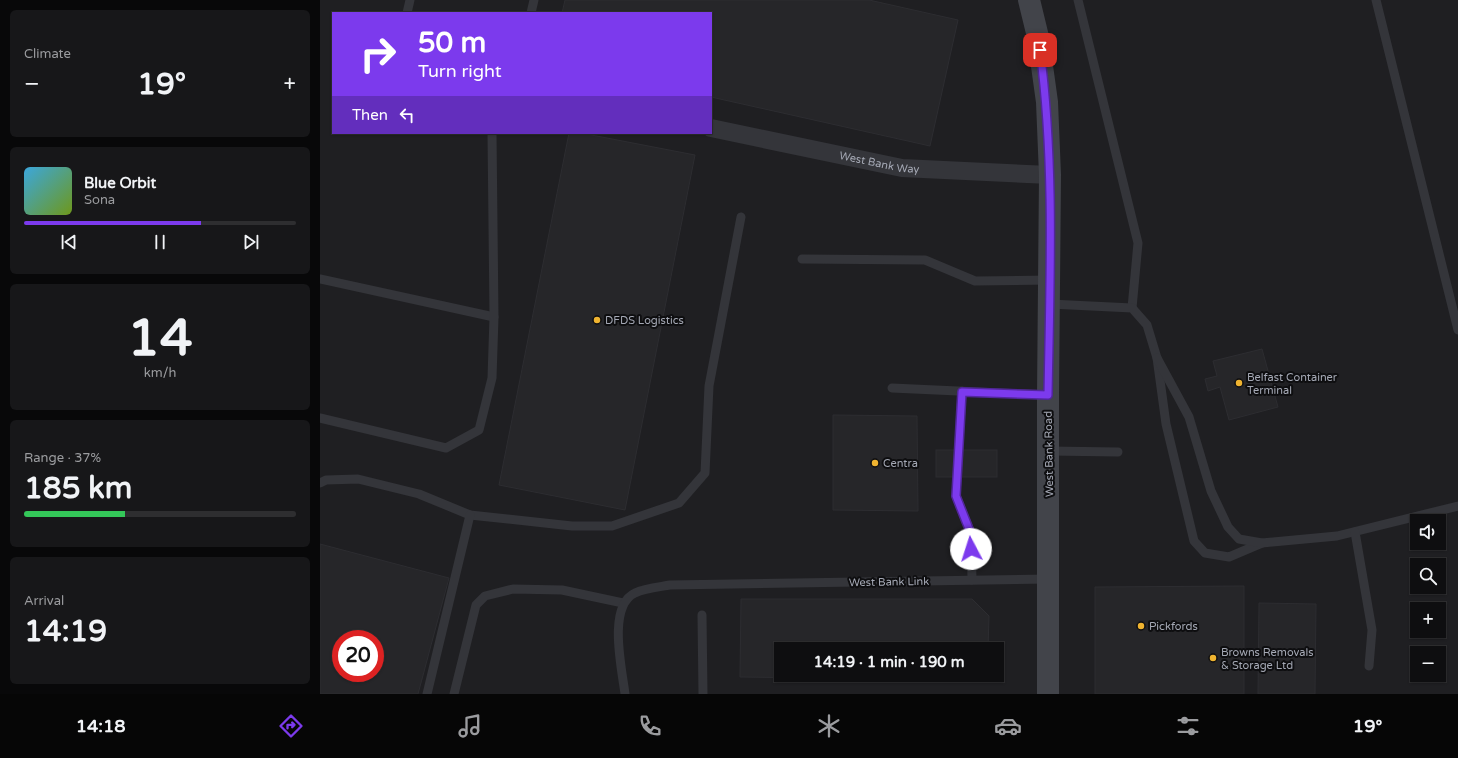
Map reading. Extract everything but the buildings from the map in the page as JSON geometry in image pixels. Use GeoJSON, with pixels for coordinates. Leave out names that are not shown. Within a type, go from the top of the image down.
{"type":"FeatureCollection","features":[{"type":"Feature","properties":{"kind":"street","name":"West Bank Road"},"geometry":{"type":"LineString","coordinates":[[1029,0],[1038,37],[1047,102],[1050,174],[1048,694]]}},
{"type":"Feature","properties":{"kind":"street","name":"West Bank Way"},"geometry":{"type":"LineString","coordinates":[[712,128],[902,168],[1050,174]]}},
{"type":"Feature","properties":{"kind":"lane"},"geometry":{"type":"LineString","coordinates":[[407,12],[410,0]]}},
{"type":"Feature","properties":{"kind":"lane"},"geometry":{"type":"LineString","coordinates":[[530,12],[534,0]]}},
{"type":"Feature","properties":{"kind":"lane"},"geometry":{"type":"LineString","coordinates":[[1078,0],[1138,244],[1132,308]]}},
{"type":"Feature","properties":{"kind":"lane"},"geometry":{"type":"LineString","coordinates":[[1376,0],[1458,330]]}},
{"type":"Feature","properties":{"kind":"lane"},"geometry":{"type":"LineString","coordinates":[[320,418],[446,448],[480,430],[492,378],[494,317],[492,134]]}},
{"type":"Feature","properties":{"kind":"lane"},"geometry":{"type":"LineString","coordinates":[[320,483],[326,480],[358,479],[419,494],[470,515],[572,526],[612,526],[679,503],[705,473],[709,386],[741,217]]}},
{"type":"Feature","properties":{"kind":"lane"},"geometry":{"type":"LineString","coordinates":[[802,259],[926,260],[975,281],[1050,280]]}},
{"type":"Feature","properties":{"kind":"lane"},"geometry":{"type":"LineString","coordinates":[[320,279],[494,317]]}},
{"type":"Feature","properties":{"kind":"lane"},"geometry":{"type":"LineString","coordinates":[[1050,304],[1132,308],[1147,325],[1157,358],[1166,424],[1194,541],[1205,553],[1229,557],[1262,543]]}},
{"type":"Feature","properties":{"kind":"lane"},"geometry":{"type":"LineString","coordinates":[[1157,358],[1189,417],[1211,491],[1228,527],[1239,539],[1262,543],[1337,536],[1458,506]]}},
{"type":"Feature","properties":{"kind":"lane"},"geometry":{"type":"LineString","coordinates":[[892,388],[1048,395]]}},
{"type":"Feature","properties":{"kind":"lane"},"geometry":{"type":"LineString","coordinates":[[962,392],[956,496],[971,534],[972,580]]}},
{"type":"Feature","properties":{"kind":"lane"},"geometry":{"type":"LineString","coordinates":[[1049,451],[1118,452]]}},
{"type":"Feature","properties":{"kind":"lane"},"geometry":{"type":"LineString","coordinates":[[427,694],[470,515]]}},
{"type":"Feature","properties":{"kind":"lane"},"geometry":{"type":"LineString","coordinates":[[1355,532],[1372,630],[1369,666]]}},
{"type":"Feature","properties":{"kind":"lane","name":"West Bank Link"},"geometry":{"type":"LineString","coordinates":[[622,604],[634,593],[670,585],[1049,579]]}},
{"type":"Feature","properties":{"kind":"lane"},"geometry":{"type":"LineString","coordinates":[[454,694],[476,605],[485,596],[514,589],[562,590],[622,604],[618,627],[625,694]]}},
{"type":"Feature","properties":{"kind":"lane"},"geometry":{"type":"LineString","coordinates":[[702,615],[703,694]]}},
{"type":"Feature","properties":{"kind":"shaded area"},"geometry":{"type":"Polygon","coordinates":[[[320,0],[1458,0],[1458,694],[320,694],[320,0]]]}},
{"type":"Feature","properties":{"kind":"place","name":"DFDS Logistics"},"geometry":{"type":"Point","coordinates":[597,320]}},
{"type":"Feature","properties":{"kind":"place","name":"Belfast Container Terminal"},"geometry":{"type":"Point","coordinates":[1239,383]}},
{"type":"Feature","properties":{"kind":"place","name":"Centra"},"geometry":{"type":"Point","coordinates":[875,463]}},
{"type":"Feature","properties":{"kind":"place","name":"Pickfords"},"geometry":{"type":"Point","coordinates":[1141,626]}},
{"type":"Feature","properties":{"kind":"place","name":"Browns Removals & Storage Ltd"},"geometry":{"type":"Point","coordinates":[1213,658]}},
{"type":"Feature","properties":{"kind":"route"},"geometry":{"type":"LineString","coordinates":[[971,549],[971,534],[956,496],[962,392],[1048,395],[1050,174],[1047,102],[1040,50]]}}]}
